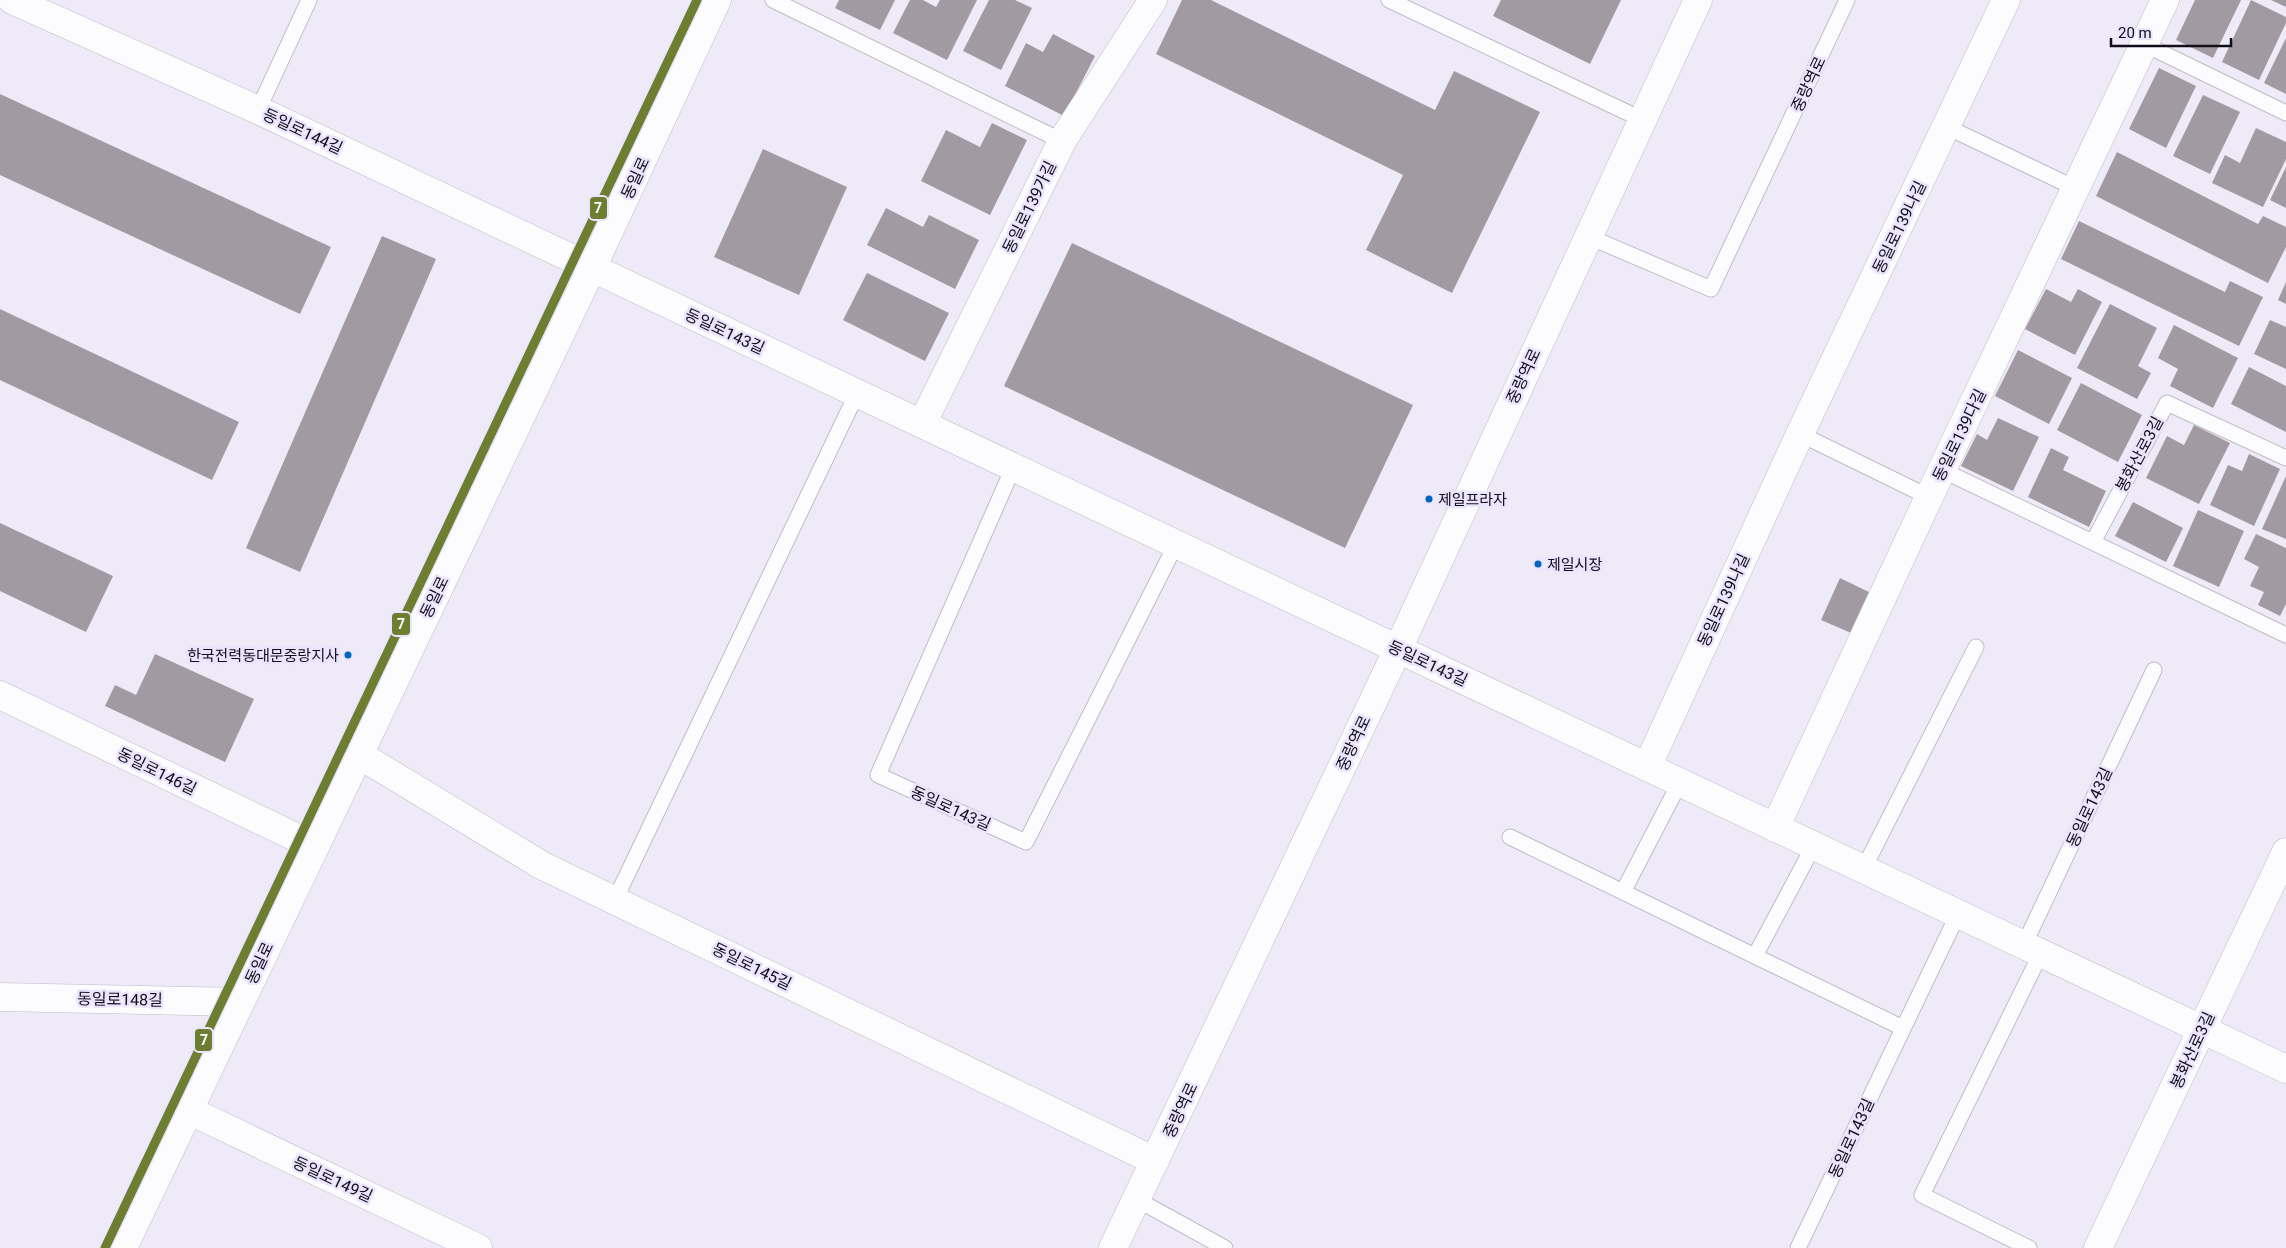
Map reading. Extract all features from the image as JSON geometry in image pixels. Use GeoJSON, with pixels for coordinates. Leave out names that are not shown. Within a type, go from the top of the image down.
{"type":"FeatureCollection","features":[{"type":"Feature","properties":{"kind":"street","name":"동일로144길"},"geometry":{"type":"LineString","coordinates":[[12,0],[258,110],[592,268]]}},
{"type":"Feature","properties":{"kind":"street","name":"동일로"},"geometry":{"type":"LineString","coordinates":[[122,1248],[592,268],[717,0]]}},
{"type":"Feature","properties":{"kind":"street","name":"동일로139가길"},"geometry":{"type":"LineString","coordinates":[[922,424],[1062,141],[1153,0]]}},
{"type":"Feature","properties":{"kind":"street","name":"중랑역로"},"geometry":{"type":"LineString","coordinates":[[1113,1248],[1398,649],[1641,119],[1698,0]]}},
{"type":"Feature","properties":{"kind":"street","name":"동일로139나길"},"geometry":{"type":"LineString","coordinates":[[1646,767],[1800,434],[2006,0]]}},
{"type":"Feature","properties":{"kind":"street","name":"동일로139다길"},"geometry":{"type":"LineString","coordinates":[[1776,828],[1929,497],[2077,189],[2165,0]]}},
{"type":"Feature","properties":{"kind":"street","name":"동일로143길"},"geometry":{"type":"LineString","coordinates":[[592,268],[2286,1069]]}},
{"type":"Feature","properties":{"kind":"street","name":"동일로146길"},"geometry":{"type":"LineString","coordinates":[[0,695],[314,846]]}},
{"type":"Feature","properties":{"kind":"street","name":"동일로145길"},"geometry":{"type":"LineString","coordinates":[[358,754],[541,865],[1156,1161]]}},
{"type":"Feature","properties":{"kind":"street","name":"봉화산로3길"},"geometry":{"type":"LineString","coordinates":[[2098,1248],[2286,852]]}},
{"type":"Feature","properties":{"kind":"street","name":"동일로148길"},"geometry":{"type":"LineString","coordinates":[[0,997],[240,1002]]}},
{"type":"Feature","properties":{"kind":"street","name":"동일로149길"},"geometry":{"type":"LineString","coordinates":[[188,1110],[478,1248]]}},
{"type":"Feature","properties":{"kind":"lane"},"geometry":{"type":"LineString","coordinates":[[258,110],[309,0]]}},
{"type":"Feature","properties":{"kind":"lane"},"geometry":{"type":"LineString","coordinates":[[773,0],[1062,141]]}},
{"type":"Feature","properties":{"kind":"lane","name":"중랑역로"},"geometry":{"type":"LineString","coordinates":[[1587,236],[1711,290],[1847,0]]}},
{"type":"Feature","properties":{"kind":"lane"},"geometry":{"type":"LineString","coordinates":[[1395,1],[1641,119]]}},
{"type":"Feature","properties":{"kind":"lane"},"geometry":{"type":"LineString","coordinates":[[2144,44],[2286,113]]}},
{"type":"Feature","properties":{"kind":"lane"},"geometry":{"type":"LineString","coordinates":[[1947,127],[2077,189]]}},
{"type":"Feature","properties":{"kind":"lane"},"geometry":{"type":"LineString","coordinates":[[615,900],[857,394]]}},
{"type":"Feature","properties":{"kind":"lane","name":"봉화산로3길"},"geometry":{"type":"LineString","coordinates":[[2093,542],[2167,403],[2286,458]]}},
{"type":"Feature","properties":{"kind":"lane"},"geometry":{"type":"LineString","coordinates":[[1800,434],[1929,497]]}},
{"type":"Feature","properties":{"kind":"lane","name":"동일로143길"},"geometry":{"type":"LineString","coordinates":[[1013,468],[878,775],[1026,842],[1176,544]]}},
{"type":"Feature","properties":{"kind":"lane"},"geometry":{"type":"LineString","coordinates":[[1942,470],[2286,635]]}},
{"type":"Feature","properties":{"kind":"lane"},"geometry":{"type":"LineString","coordinates":[[1863,870],[1976,647]]}},
{"type":"Feature","properties":{"kind":"lane","name":"동일로143길"},"geometry":{"type":"LineString","coordinates":[[2029,1248],[1922,1195],[2154,670]]}},
{"type":"Feature","properties":{"kind":"lane"},"geometry":{"type":"LineString","coordinates":[[1623,892],[1680,782]]}},
{"type":"Feature","properties":{"kind":"lane"},"geometry":{"type":"LineString","coordinates":[[1510,837],[1903,1028]]}},
{"type":"Feature","properties":{"kind":"lane"},"geometry":{"type":"LineString","coordinates":[[1755,956],[1814,845]]}},
{"type":"Feature","properties":{"kind":"lane","name":"동일로143길"},"geometry":{"type":"LineString","coordinates":[[1798,1248],[1958,914]]}},
{"type":"Feature","properties":{"kind":"lane"},"geometry":{"type":"LineString","coordinates":[[1136,1199],[1225,1248]]}},
{"type":"Feature","properties":{"kind":"building"},"geometry":{"type":"Polygon","coordinates":[[[839,0],[895,0],[880,30],[835,8],[839,0]]]}},
{"type":"Feature","properties":{"kind":"building"},"geometry":{"type":"Polygon","coordinates":[[[910,0],[923,0],[936,7],[940,0],[977,0],[947,60],[893,33],[910,0]]]}},
{"type":"Feature","properties":{"kind":"building"},"geometry":{"type":"Polygon","coordinates":[[[989,0],[1015,0],[1032,8],[1001,70],[963,51],[989,0]]]}},
{"type":"Feature","properties":{"kind":"building"},"geometry":{"type":"Polygon","coordinates":[[[1182,0],[1211,0],[1435,110],[1454,71],[1540,112],[1452,293],[1366,250],[1403,175],[1156,54],[1182,0]]]}},
{"type":"Feature","properties":{"kind":"building"},"geometry":{"type":"Polygon","coordinates":[[[1501,0],[1621,0],[1590,64],[1493,16],[1501,0]]]}},
{"type":"Feature","properties":{"kind":"building"},"geometry":{"type":"Polygon","coordinates":[[[2195,0],[2241,0],[2213,58],[2176,40],[2195,0]]]}},
{"type":"Feature","properties":{"kind":"building"},"geometry":{"type":"Polygon","coordinates":[[[2251,0],[2286,17],[2286,23],[2259,80],[2222,62],[2251,0]]]}},
{"type":"Feature","properties":{"kind":"building"},"geometry":{"type":"Polygon","coordinates":[[[2271,0],[2286,0],[2286,7],[2271,0]]]}},
{"type":"Feature","properties":{"kind":"building"},"geometry":{"type":"Polygon","coordinates":[[[1053,34],[1095,56],[1064,116],[1005,86],[1026,43],[1043,52],[1053,34]]]}},
{"type":"Feature","properties":{"kind":"building"},"geometry":{"type":"Polygon","coordinates":[[[2286,38],[2286,94],[2264,83],[2286,38]]]}},
{"type":"Feature","properties":{"kind":"building"},"geometry":{"type":"Polygon","coordinates":[[[2159,68],[2196,86],[2166,148],[2129,129],[2159,68]]]}},
{"type":"Feature","properties":{"kind":"building"},"geometry":{"type":"Polygon","coordinates":[[[0,94],[331,247],[300,314],[0,175],[0,94]]]}},
{"type":"Feature","properties":{"kind":"building"},"geometry":{"type":"Polygon","coordinates":[[[2203,95],[2240,112],[2210,174],[2173,156],[2203,95]]]}},
{"type":"Feature","properties":{"kind":"building"},"geometry":{"type":"Polygon","coordinates":[[[992,123],[1027,140],[990,215],[921,181],[946,130],[980,147],[992,123]]]}},
{"type":"Feature","properties":{"kind":"building"},"geometry":{"type":"Polygon","coordinates":[[[2256,128],[2286,142],[2286,159],[2263,207],[2212,183],[2225,155],[2240,163],[2256,128]]]}},
{"type":"Feature","properties":{"kind":"building"},"geometry":{"type":"Polygon","coordinates":[[[763,149],[847,187],[799,295],[714,257],[763,149]]]}},
{"type":"Feature","properties":{"kind":"building"},"geometry":{"type":"Polygon","coordinates":[[[2117,152],[2258,224],[2263,216],[2286,227],[2286,247],[2268,283],[2096,196],[2117,152]]]}},
{"type":"Feature","properties":{"kind":"building"},"geometry":{"type":"Polygon","coordinates":[[[2286,167],[2286,208],[2270,200],[2286,167]]]}},
{"type":"Feature","properties":{"kind":"building"},"geometry":{"type":"Polygon","coordinates":[[[886,208],[923,227],[929,215],[979,240],[955,289],[867,245],[886,208]]]}},
{"type":"Feature","properties":{"kind":"building"},"geometry":{"type":"Polygon","coordinates":[[[2079,221],[2225,292],[2230,281],[2263,297],[2239,346],[2061,259],[2079,221]]]}},
{"type":"Feature","properties":{"kind":"building"},"geometry":{"type":"Polygon","coordinates":[[[382,236],[436,259],[300,572],[246,548],[382,236]]]}},
{"type":"Feature","properties":{"kind":"building"},"geometry":{"type":"Polygon","coordinates":[[[1072,243],[1413,405],[1345,548],[1004,386],[1072,243]]]}},
{"type":"Feature","properties":{"kind":"building"},"geometry":{"type":"Polygon","coordinates":[[[867,273],[949,313],[925,361],[843,320],[867,273]]]}},
{"type":"Feature","properties":{"kind":"building"},"geometry":{"type":"Polygon","coordinates":[[[2286,282],[2286,304],[2278,300],[2286,282]]]}},
{"type":"Feature","properties":{"kind":"building"},"geometry":{"type":"Polygon","coordinates":[[[2046,289],[2071,302],[2078,289],[2102,302],[2075,355],[2025,329],[2046,289]]]}},
{"type":"Feature","properties":{"kind":"building"},"geometry":{"type":"Polygon","coordinates":[[[2110,304],[2157,328],[2138,366],[2151,373],[2137,399],[2077,368],[2110,304]]]}},
{"type":"Feature","properties":{"kind":"building"},"geometry":{"type":"Polygon","coordinates":[[[0,309],[239,422],[212,480],[0,380],[0,309]]]}},
{"type":"Feature","properties":{"kind":"building"},"geometry":{"type":"Polygon","coordinates":[[[2270,320],[2286,327],[2286,369],[2254,354],[2270,320]]]}},
{"type":"Feature","properties":{"kind":"building"},"geometry":{"type":"Polygon","coordinates":[[[2174,325],[2238,358],[2213,408],[2170,386],[2178,369],[2158,358],[2174,325]]]}},
{"type":"Feature","properties":{"kind":"building"},"geometry":{"type":"Polygon","coordinates":[[[2018,350],[2072,378],[2049,424],[1995,396],[2018,350]]]}},
{"type":"Feature","properties":{"kind":"building"},"geometry":{"type":"Polygon","coordinates":[[[2249,367],[2286,386],[2286,432],[2231,404],[2249,367]]]}},
{"type":"Feature","properties":{"kind":"building"},"geometry":{"type":"Polygon","coordinates":[[[2081,383],[2142,415],[2118,462],[2057,430],[2081,383]]]}},
{"type":"Feature","properties":{"kind":"building"},"geometry":{"type":"Polygon","coordinates":[[[1998,418],[2039,437],[2013,491],[1961,466],[1977,434],[1987,440],[1998,418]]]}},
{"type":"Feature","properties":{"kind":"building"},"geometry":{"type":"Polygon","coordinates":[[[2194,425],[2230,443],[2199,504],[2146,478],[2167,436],[2184,445],[2194,425]]]}},
{"type":"Feature","properties":{"kind":"building"},"geometry":{"type":"Polygon","coordinates":[[[2051,448],[2069,457],[2063,470],[2106,491],[2089,527],[2028,497],[2051,448]]]}},
{"type":"Feature","properties":{"kind":"building"},"geometry":{"type":"Polygon","coordinates":[[[2249,454],[2280,469],[2254,526],[2210,505],[2228,465],[2242,471],[2249,454]]]}},
{"type":"Feature","properties":{"kind":"building"},"geometry":{"type":"Polygon","coordinates":[[[2286,476],[2286,539],[2262,529],[2286,476]]]}},
{"type":"Feature","properties":{"kind":"building"},"geometry":{"type":"Polygon","coordinates":[[[2133,502],[2183,528],[2166,562],[2115,536],[2133,502]]]}},
{"type":"Feature","properties":{"kind":"building"},"geometry":{"type":"Polygon","coordinates":[[[2198,510],[2244,531],[2219,587],[2173,566],[2198,510]]]}},
{"type":"Feature","properties":{"kind":"building"},"geometry":{"type":"Polygon","coordinates":[[[0,523],[113,576],[86,632],[0,591],[0,523]]]}},
{"type":"Feature","properties":{"kind":"building"},"geometry":{"type":"Polygon","coordinates":[[[2256,534],[2286,548],[2286,604],[2280,616],[2258,605],[2264,592],[2250,586],[2259,567],[2244,559],[2256,534]]]}},
{"type":"Feature","properties":{"kind":"building"},"geometry":{"type":"Polygon","coordinates":[[[1840,578],[1877,596],[1858,636],[1821,620],[1840,578]]]}},
{"type":"Feature","properties":{"kind":"building"},"geometry":{"type":"Polygon","coordinates":[[[155,654],[254,699],[225,762],[105,706],[115,685],[136,695],[155,654]]]}},
{"type":"Feature","properties":{"kind":"transit line","name":"7"},"geometry":{"type":"LineString","coordinates":[[105,1248],[697,0]]}},
{"type":"Feature","properties":{"kind":"place","name":"제일프라자"},"geometry":{"type":"Point","coordinates":[1429,499]}},
{"type":"Feature","properties":{"kind":"place","name":"제일시장"},"geometry":{"type":"Point","coordinates":[1538,564]}},
{"type":"Feature","properties":{"kind":"place","name":"한국전력동대문중랑지사"},"geometry":{"type":"Point","coordinates":[348,655]}}]}
